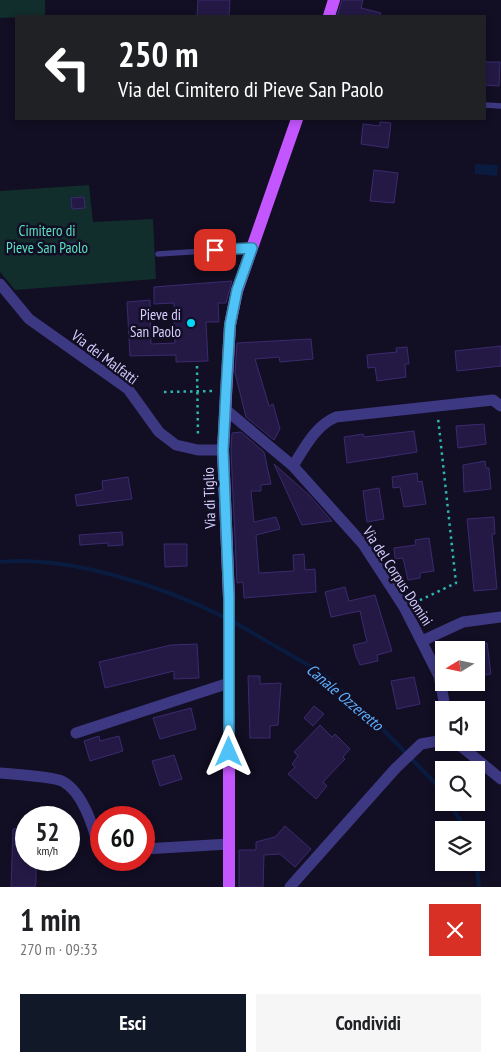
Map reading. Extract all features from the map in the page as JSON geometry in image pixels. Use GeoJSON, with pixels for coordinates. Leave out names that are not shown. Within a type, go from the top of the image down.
{"type":"FeatureCollection","features":[{"type":"Feature","properties":{"kind":"main road"},"geometry":{"type":"LineString","coordinates":[[329,15],[334,0]]}},
{"type":"Feature","properties":{"kind":"main road","name":"Via di Tiglio"},"geometry":{"type":"LineString","coordinates":[[229,887],[229,598],[223,450],[230,325],[237,290],[297,120]]}},
{"type":"Feature","properties":{"kind":"street","name":"Via dei Malfatti"},"geometry":{"type":"LineString","coordinates":[[0,284],[29,319],[128,389],[159,432],[176,445],[198,450],[223,450]]}},
{"type":"Feature","properties":{"kind":"street"},"geometry":{"type":"LineString","coordinates":[[292,466],[317,430],[327,421],[336,417],[493,400],[501,406]]}},
{"type":"Feature","properties":{"kind":"street","name":"Via del Corpus Domini"},"geometry":{"type":"LineString","coordinates":[[225,409],[292,466],[363,544],[404,607],[422,641],[442,688],[442,701]]}},
{"type":"Feature","properties":{"kind":"street"},"geometry":{"type":"LineString","coordinates":[[422,641],[463,622],[501,617]]}},
{"type":"Feature","properties":{"kind":"street"},"geometry":{"type":"LineString","coordinates":[[76,733],[228,683]]}},
{"type":"Feature","properties":{"kind":"street","name":"Via del Corpus Domini"},"geometry":{"type":"LineString","coordinates":[[290,887],[395,769],[421,744],[435,742]]}},
{"type":"Feature","properties":{"kind":"street"},"geometry":{"type":"LineString","coordinates":[[467,751],[501,778]]}},
{"type":"Feature","properties":{"kind":"street"},"geometry":{"type":"LineString","coordinates":[[0,773],[62,781],[78,796],[90,817]]}},
{"type":"Feature","properties":{"kind":"street"},"geometry":{"type":"LineString","coordinates":[[155,848],[229,844]]}},
{"type":"Feature","properties":{"kind":"lane"},"geometry":{"type":"LineString","coordinates":[[486,105],[501,106]]}},
{"type":"Feature","properties":{"kind":"lane"},"geometry":{"type":"LineString","coordinates":[[158,254],[252,248]]}},
{"type":"Feature","properties":{"kind":"path"},"geometry":{"type":"LineString","coordinates":[[197,366],[198,450]]}},
{"type":"Feature","properties":{"kind":"path"},"geometry":{"type":"LineString","coordinates":[[164,392],[226,391]]}},
{"type":"Feature","properties":{"kind":"path"},"geometry":{"type":"LineString","coordinates":[[404,607],[456,583],[437,407]]}},
{"type":"Feature","properties":{"kind":"green space"},"geometry":{"type":"Polygon","coordinates":[[[0,0],[45,0],[45,15],[15,15],[15,17],[0,18],[0,0]]]}},
{"type":"Feature","properties":{"kind":"green space","name":"Cimitero di Pieve San Paolo"},"geometry":{"type":"Polygon","coordinates":[[[89,185],[93,222],[153,219],[156,279],[15,290],[0,272],[0,191],[89,185]]]}},
{"type":"Feature","properties":{"kind":"water"},"geometry":{"type":"Polygon","coordinates":[[[475,164],[498,165],[497,176],[475,174],[475,164]]]}},
{"type":"Feature","properties":{"kind":"building"},"geometry":{"type":"Polygon","coordinates":[[[198,0],[230,0],[229,15],[197,15],[198,0]]]}},
{"type":"Feature","properties":{"kind":"building"},"geometry":{"type":"Polygon","coordinates":[[[342,0],[363,0],[361,8],[381,13],[380,15],[337,15],[342,0]]]}},
{"type":"Feature","properties":{"kind":"building"},"geometry":{"type":"Polygon","coordinates":[[[486,62],[500,62],[499,86],[486,85],[486,62]]]}},
{"type":"Feature","properties":{"kind":"building"},"geometry":{"type":"Polygon","coordinates":[[[380,122],[391,123],[388,148],[361,144],[363,124],[380,126],[380,122]]]}},
{"type":"Feature","properties":{"kind":"building"},"geometry":{"type":"Polygon","coordinates":[[[374,170],[398,173],[394,203],[370,201],[374,170]]]}},
{"type":"Feature","properties":{"kind":"building"},"geometry":{"type":"Polygon","coordinates":[[[84,197],[85,208],[72,209],[71,198],[84,197]]]}},
{"type":"Feature","properties":{"kind":"building"},"geometry":{"type":"Polygon","coordinates":[[[75,242],[76,253],[55,255],[54,244],[75,242]]]}},
{"type":"Feature","properties":{"kind":"building"},"geometry":{"type":"Polygon","coordinates":[[[232,281],[226,303],[218,303],[219,322],[206,322],[208,361],[176,362],[176,355],[130,356],[127,302],[150,300],[151,344],[175,343],[174,303],[154,304],[154,287],[232,281]]]}},
{"type":"Feature","properties":{"kind":"building"},"geometry":{"type":"Polygon","coordinates":[[[311,339],[313,359],[280,362],[279,357],[255,359],[269,406],[273,404],[280,429],[274,440],[246,417],[235,373],[237,343],[311,339]]]}},
{"type":"Feature","properties":{"kind":"building"},"geometry":{"type":"Polygon","coordinates":[[[501,346],[501,366],[457,371],[455,351],[501,346]]]}},
{"type":"Feature","properties":{"kind":"building"},"geometry":{"type":"Polygon","coordinates":[[[407,347],[409,364],[405,364],[406,377],[377,381],[375,367],[368,368],[367,355],[397,352],[396,348],[407,347]]]}},
{"type":"Feature","properties":{"kind":"building"},"geometry":{"type":"Polygon","coordinates":[[[484,424],[486,444],[458,448],[456,426],[484,424]]]}},
{"type":"Feature","properties":{"kind":"building"},"geometry":{"type":"Polygon","coordinates":[[[414,431],[417,452],[347,463],[344,437],[363,434],[364,437],[414,431]]]}},
{"type":"Feature","properties":{"kind":"building"},"geometry":{"type":"Polygon","coordinates":[[[241,432],[264,452],[271,484],[261,485],[261,491],[251,491],[254,522],[276,517],[280,529],[256,535],[259,573],[294,571],[293,555],[304,554],[305,570],[315,569],[316,592],[244,598],[243,582],[237,583],[231,450],[232,433],[241,432]]]}},
{"type":"Feature","properties":{"kind":"building"},"geometry":{"type":"Polygon","coordinates":[[[485,461],[486,468],[489,468],[491,489],[464,492],[463,465],[485,461]]]}},
{"type":"Feature","properties":{"kind":"building"},"geometry":{"type":"Polygon","coordinates":[[[274,464],[309,495],[332,521],[302,525],[274,464]]]}},
{"type":"Feature","properties":{"kind":"building"},"geometry":{"type":"Polygon","coordinates":[[[417,473],[418,482],[422,481],[426,504],[404,507],[400,487],[393,488],[392,477],[417,473]]]}},
{"type":"Feature","properties":{"kind":"building"},"geometry":{"type":"Polygon","coordinates":[[[128,477],[132,499],[77,506],[75,495],[103,490],[102,481],[128,477]]]}},
{"type":"Feature","properties":{"kind":"building"},"geometry":{"type":"Polygon","coordinates":[[[379,488],[384,519],[367,522],[363,491],[379,488]]]}},
{"type":"Feature","properties":{"kind":"building"},"geometry":{"type":"Polygon","coordinates":[[[494,517],[495,534],[492,534],[497,589],[474,591],[467,519],[494,517]]]}},
{"type":"Feature","properties":{"kind":"building"},"geometry":{"type":"Polygon","coordinates":[[[122,532],[123,545],[108,546],[108,543],[80,545],[79,535],[122,532]]]}},
{"type":"Feature","properties":{"kind":"building"},"geometry":{"type":"Polygon","coordinates":[[[429,538],[434,571],[420,573],[420,578],[408,580],[403,558],[395,559],[394,548],[416,545],[415,540],[429,538]]]}},
{"type":"Feature","properties":{"kind":"building"},"geometry":{"type":"Polygon","coordinates":[[[164,544],[187,544],[187,566],[165,567],[164,544]]]}},
{"type":"Feature","properties":{"kind":"building"},"geometry":{"type":"Polygon","coordinates":[[[345,587],[349,601],[375,595],[392,651],[377,655],[378,661],[360,665],[356,656],[353,645],[367,642],[360,611],[331,617],[325,592],[345,587]]]}},
{"type":"Feature","properties":{"kind":"building"},"geometry":{"type":"Polygon","coordinates":[[[485,643],[487,643],[491,674],[485,675],[485,643]]]}},
{"type":"Feature","properties":{"kind":"building"},"geometry":{"type":"Polygon","coordinates":[[[197,644],[199,678],[174,679],[174,671],[105,688],[99,662],[171,645],[197,644]]]}},
{"type":"Feature","properties":{"kind":"building"},"geometry":{"type":"Polygon","coordinates":[[[248,676],[260,676],[260,684],[281,683],[278,725],[270,726],[270,738],[250,738],[248,676]]]}},
{"type":"Feature","properties":{"kind":"building"},"geometry":{"type":"Polygon","coordinates":[[[414,677],[420,704],[397,709],[391,681],[414,677]]]}},
{"type":"Feature","properties":{"kind":"building"},"geometry":{"type":"Polygon","coordinates":[[[314,706],[324,714],[313,726],[304,718],[314,706]]]}},
{"type":"Feature","properties":{"kind":"building"},"geometry":{"type":"Polygon","coordinates":[[[191,708],[196,729],[160,739],[153,718],[191,708]]]}},
{"type":"Feature","properties":{"kind":"building"},"geometry":{"type":"Polygon","coordinates":[[[320,725],[332,737],[335,734],[350,749],[343,757],[345,759],[323,782],[327,786],[316,799],[288,774],[295,767],[292,764],[298,756],[294,752],[320,725]]]}},
{"type":"Feature","properties":{"kind":"building"},"geometry":{"type":"Polygon","coordinates":[[[99,736],[100,741],[119,736],[123,751],[90,761],[84,741],[99,736]]]}},
{"type":"Feature","properties":{"kind":"building"},"geometry":{"type":"Polygon","coordinates":[[[174,755],[182,779],[160,786],[152,761],[174,755]]]}},
{"type":"Feature","properties":{"kind":"building"},"geometry":{"type":"Polygon","coordinates":[[[285,826],[311,849],[295,867],[280,854],[264,855],[263,887],[239,887],[239,850],[256,850],[256,842],[275,837],[285,826]]]}},
{"type":"Feature","properties":{"kind":"building"},"geometry":{"type":"Polygon","coordinates":[[[13,829],[15,829],[15,871],[36,871],[35,887],[11,887],[13,829]]]}},
{"type":"Feature","properties":{"kind":"waterway","name":"Canale Ozzeretto"},"geometry":{"type":"LineString","coordinates":[[0,562],[56,563],[86,568],[175,595],[226,618]]}},
{"type":"Feature","properties":{"kind":"waterway","name":"Canale Ozzeretto"},"geometry":{"type":"LineString","coordinates":[[232,621],[322,673],[370,716],[435,783]]}},
{"type":"Feature","properties":{"kind":"waterway","name":"Canale Ozzeretto"},"geometry":{"type":"LineString","coordinates":[[454,811],[461,821]]}},
{"type":"Feature","properties":{"kind":"waterway","name":"Canale Ozzeretto"},"geometry":{"type":"LineString","coordinates":[[477,871],[479,887]]}},
{"type":"Feature","properties":{"kind":"place","name":"Pieve di San Paolo"},"geometry":{"type":"Point","coordinates":[191,323]}},
{"type":"Feature","properties":{"kind":"route"},"geometry":{"type":"LineString","coordinates":[[215,250],[252,248],[237,290],[230,325],[223,450],[229,598],[229,752]]}}]}
